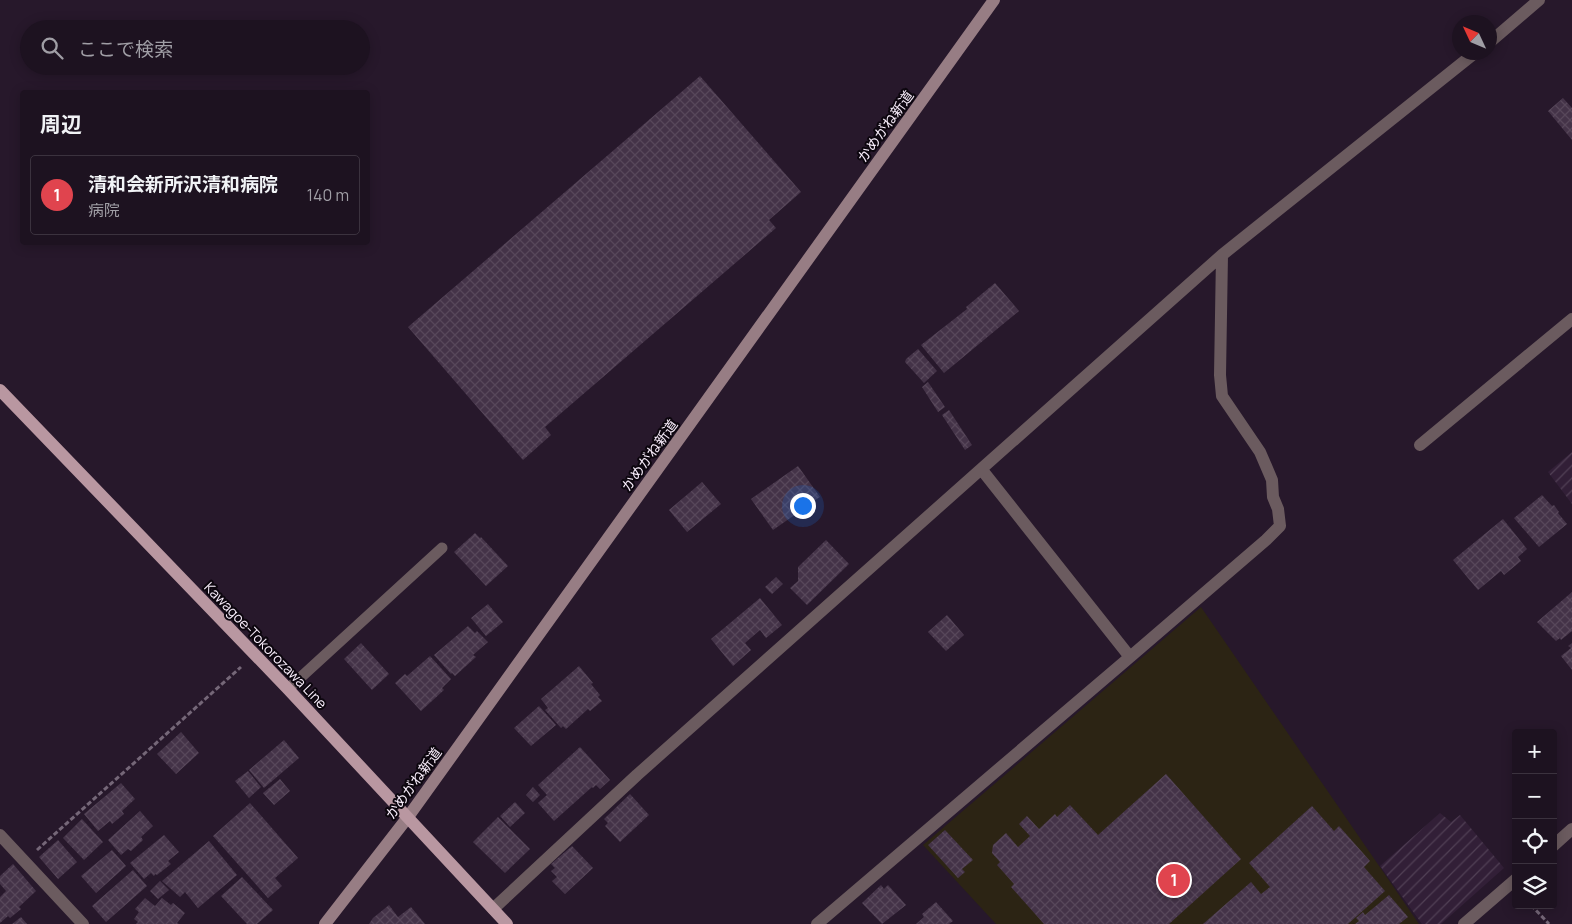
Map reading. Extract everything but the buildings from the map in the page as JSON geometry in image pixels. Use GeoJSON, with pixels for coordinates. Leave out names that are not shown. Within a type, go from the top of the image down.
{"type":"FeatureCollection","features":[{"type":"Feature","properties":{"kind":"main road","name":"Kawagoe-Tokorozawa Line"},"geometry":{"type":"LineString","coordinates":[[0,390],[255,654],[507,924]]}},
{"type":"Feature","properties":{"kind":"street","name":"かめがね新道"},"geometry":{"type":"LineString","coordinates":[[325,924],[408,817],[994,0]]}},
{"type":"Feature","properties":{"kind":"street"},"geometry":{"type":"LineString","coordinates":[[1497,36],[1539,0]]}},
{"type":"Feature","properties":{"kind":"street"},"geometry":{"type":"LineString","coordinates":[[493,909],[636,775],[982,470],[1222,255],[1466,60]]}},
{"type":"Feature","properties":{"kind":"street"},"geometry":{"type":"LineString","coordinates":[[817,924],[1280,526],[1278,509],[1273,498],[1272,480],[1260,452],[1222,396],[1220,375],[1222,255]]}},
{"type":"Feature","properties":{"kind":"street"},"geometry":{"type":"LineString","coordinates":[[1420,444],[1572,319]]}},
{"type":"Feature","properties":{"kind":"street"},"geometry":{"type":"LineString","coordinates":[[982,470],[1130,656]]}},
{"type":"Feature","properties":{"kind":"street"},"geometry":{"type":"LineString","coordinates":[[1557,842],[1572,829]]}},
{"type":"Feature","properties":{"kind":"street"},"geometry":{"type":"LineString","coordinates":[[0,835],[83,924]]}},
{"type":"Feature","properties":{"kind":"street"},"geometry":{"type":"LineString","coordinates":[[1464,924],[1512,882]]}},
{"type":"Feature","properties":{"kind":"lane"},"geometry":{"type":"LineString","coordinates":[[288,689],[442,548]]}},
{"type":"Feature","properties":{"kind":"path"},"geometry":{"type":"LineString","coordinates":[[25,860],[255,654]]}},
{"type":"Feature","properties":{"kind":"path"},"geometry":{"type":"LineString","coordinates":[[1535,909],[1549,924]]}},
{"type":"Feature","properties":{"kind":"shaded area"},"geometry":{"type":"Polygon","coordinates":[[[1572,452],[1572,504],[1548,472],[1572,452]]]}},
{"type":"Feature","properties":{"kind":"shaded area"},"geometry":{"type":"Polygon","coordinates":[[[1201,607],[1419,924],[996,924],[923,845],[1201,607]]]}},
{"type":"Feature","properties":{"kind":"shaded area"},"geometry":{"type":"Polygon","coordinates":[[[1440,813],[1451,822],[1460,815],[1504,868],[1441,924],[1422,924],[1380,866],[1440,813]]]}},
{"type":"Feature","properties":{"kind":"place","name":"清和会新所沢清和病院"},"geometry":{"type":"Point","coordinates":[1174,880]}}]}
